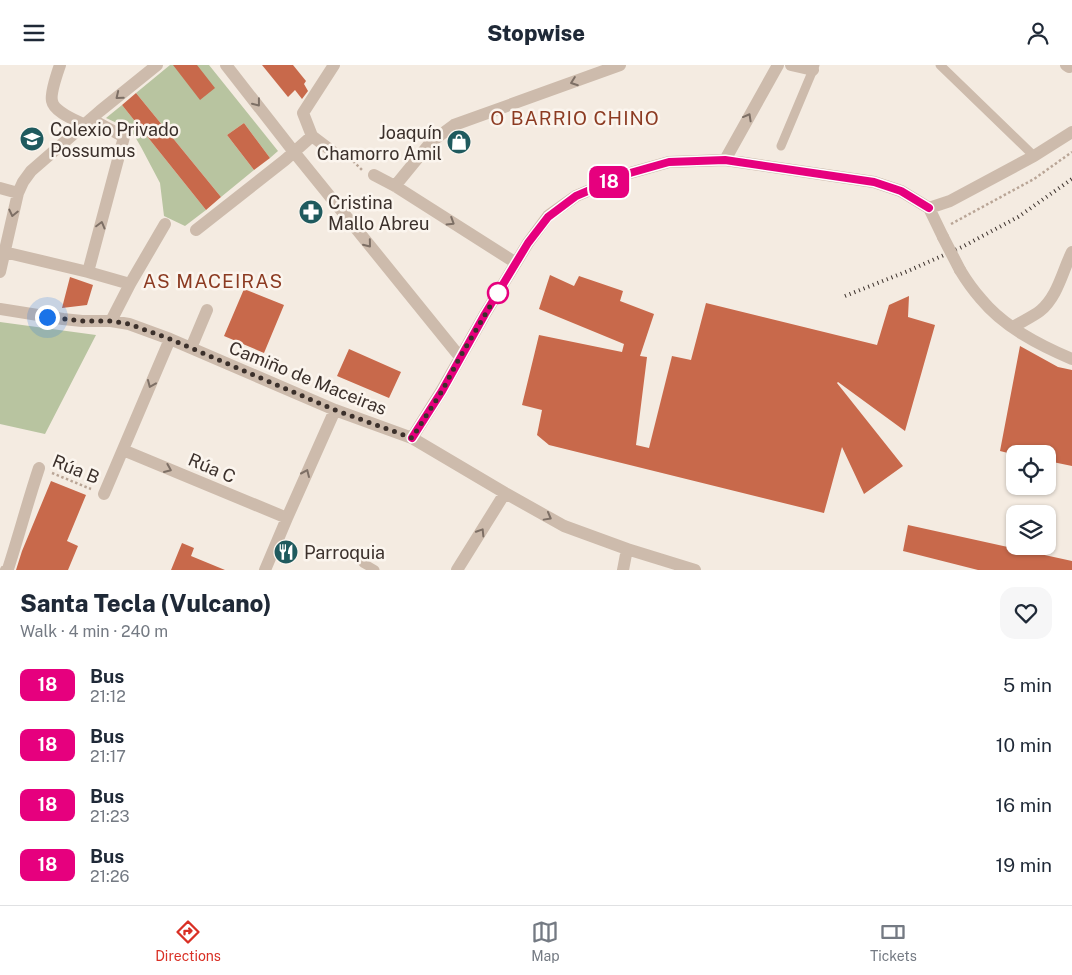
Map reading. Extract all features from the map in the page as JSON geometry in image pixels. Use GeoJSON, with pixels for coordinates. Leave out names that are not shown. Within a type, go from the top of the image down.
{"type":"FeatureCollection","features":[{"type":"Feature","properties":{"kind":"street"},"geometry":{"type":"LineString","coordinates":[[60,65],[53,92],[52,101],[55,107],[64,114],[124,137],[88,272]]}},
{"type":"Feature","properties":{"kind":"street"},"geometry":{"type":"LineString","coordinates":[[0,272],[18,193],[23,182],[32,171],[88,122],[157,65]]}},
{"type":"Feature","properties":{"kind":"street"},"geometry":{"type":"LineString","coordinates":[[226,65],[460,357]]}},
{"type":"Feature","properties":{"kind":"street"},"geometry":{"type":"LineString","coordinates":[[333,153],[312,136],[303,113],[334,65]]}},
{"type":"Feature","properties":{"kind":"street"},"geometry":{"type":"LineString","coordinates":[[395,186],[431,142],[454,125],[620,65]]}},
{"type":"Feature","properties":{"kind":"street"},"geometry":{"type":"LineString","coordinates":[[725,160],[778,65]]}},
{"type":"Feature","properties":{"kind":"street"},"geometry":{"type":"LineString","coordinates":[[791,65],[814,68]]}},
{"type":"Feature","properties":{"kind":"street"},"geometry":{"type":"LineString","coordinates":[[929,208],[950,201],[1034,156],[1072,132]]}},
{"type":"Feature","properties":{"kind":"street"},"geometry":{"type":"LineString","coordinates":[[196,229],[312,136]]}},
{"type":"Feature","properties":{"kind":"street"},"geometry":{"type":"LineString","coordinates":[[412,438],[442,391],[460,357],[528,243],[548,217],[576,196],[630,173],[669,162],[725,160],[874,182],[901,191],[929,208],[945,232],[960,270],[981,300],[1013,327],[1046,348],[1072,359]]}},
{"type":"Feature","properties":{"kind":"street"},"geometry":{"type":"LineString","coordinates":[[374,175],[395,186],[516,263]]}},
{"type":"Feature","properties":{"kind":"street"},"geometry":{"type":"LineString","coordinates":[[0,188],[18,193]]}},
{"type":"Feature","properties":{"kind":"street"},"geometry":{"type":"LineString","coordinates":[[111,321],[165,224]]}},
{"type":"Feature","properties":{"kind":"street"},"geometry":{"type":"LineString","coordinates":[[4,252],[88,272],[130,285]]}},
{"type":"Feature","properties":{"kind":"street"},"geometry":{"type":"LineString","coordinates":[[1013,327],[1040,311],[1051,298],[1072,252]]}},
{"type":"Feature","properties":{"kind":"street","name":"Camiño de Maceiras"},"geometry":{"type":"LineString","coordinates":[[0,309],[63,319],[111,321],[129,324],[170,339],[335,410],[412,438],[564,526],[627,549],[695,570]]}},
{"type":"Feature","properties":{"kind":"street"},"geometry":{"type":"LineString","coordinates":[[191,348],[207,310]]}},
{"type":"Feature","properties":{"kind":"street"},"geometry":{"type":"LineString","coordinates":[[104,494],[170,339]]}},
{"type":"Feature","properties":{"kind":"street"},"geometry":{"type":"LineString","coordinates":[[265,570],[335,410]]}},
{"type":"Feature","properties":{"kind":"street","name":"Rúa C"},"geometry":{"type":"LineString","coordinates":[[123,450],[287,518]]}},
{"type":"Feature","properties":{"kind":"street"},"geometry":{"type":"LineString","coordinates":[[6,570],[8,569],[19,536],[39,468]]}},
{"type":"Feature","properties":{"kind":"street"},"geometry":{"type":"LineString","coordinates":[[457,570],[506,493]]}},
{"type":"Feature","properties":{"kind":"street"},"geometry":{"type":"LineString","coordinates":[[623,570],[627,549]]}},
{"type":"Feature","properties":{"kind":"lane"},"geometry":{"type":"LineString","coordinates":[[940,65],[1034,156]]}},
{"type":"Feature","properties":{"kind":"lane"},"geometry":{"type":"LineString","coordinates":[[781,146],[814,68]]}},
{"type":"Feature","properties":{"kind":"lane"},"geometry":{"type":"LineString","coordinates":[[363,563],[374,570]]}},
{"type":"Feature","properties":{"kind":"path"},"geometry":{"type":"LineString","coordinates":[[945,232],[966,217],[1034,179],[1072,152]]}},
{"type":"Feature","properties":{"kind":"path"},"geometry":{"type":"LineString","coordinates":[[333,153],[345,153],[364,172],[374,175]]}},
{"type":"Feature","properties":{"kind":"path","name":"Rúa B"},"geometry":{"type":"LineString","coordinates":[[39,468],[104,494]]}},
{"type":"Feature","properties":{"kind":"green space"},"geometry":{"type":"Polygon","coordinates":[[[170,65],[209,65],[278,151],[270,158],[244,123],[227,135],[254,170],[221,197],[136,93],[170,65]]]}},
{"type":"Feature","properties":{"kind":"green space"},"geometry":{"type":"Polygon","coordinates":[[[122,105],[206,210],[185,226],[164,216],[160,183],[134,135],[119,124],[106,118],[122,105]]]}},
{"type":"Feature","properties":{"kind":"green space"},"geometry":{"type":"Polygon","coordinates":[[[0,322],[96,335],[45,434],[0,424],[0,322]]]}},
{"type":"Feature","properties":{"kind":"building"},"geometry":{"type":"Polygon","coordinates":[[[173,65],[197,65],[215,88],[200,100],[173,65]]]}},
{"type":"Feature","properties":{"kind":"building"},"geometry":{"type":"Polygon","coordinates":[[[262,65],[293,65],[306,81],[304,84],[308,91],[302,99],[295,90],[288,97],[262,65]]]}},
{"type":"Feature","properties":{"kind":"building"},"geometry":{"type":"Polygon","coordinates":[[[136,93],[221,197],[206,210],[122,105],[136,93]]]}},
{"type":"Feature","properties":{"kind":"building"},"geometry":{"type":"Polygon","coordinates":[[[244,123],[270,158],[254,170],[227,135],[244,123]]]}},
{"type":"Feature","properties":{"kind":"building"},"geometry":{"type":"Polygon","coordinates":[[[550,275],[574,286],[579,276],[623,291],[620,301],[654,314],[640,356],[647,357],[636,445],[649,448],[672,356],[691,360],[706,303],[877,345],[889,305],[909,296],[908,317],[935,325],[905,431],[837,383],[903,466],[864,494],[842,447],[824,513],[549,445],[537,435],[542,410],[522,405],[539,335],[622,352],[624,344],[539,309],[550,275]]]}},
{"type":"Feature","properties":{"kind":"building"},"geometry":{"type":"Polygon","coordinates":[[[70,277],[93,285],[87,305],[62,308],[70,277]]]}},
{"type":"Feature","properties":{"kind":"building"},"geometry":{"type":"Polygon","coordinates":[[[244,289],[284,305],[264,353],[224,336],[244,289]]]}},
{"type":"Feature","properties":{"kind":"building"},"geometry":{"type":"Polygon","coordinates":[[[1020,346],[1058,367],[1072,370],[1072,466],[1056,463],[1056,445],[1006,445],[1006,452],[1000,451],[1020,346]]]}},
{"type":"Feature","properties":{"kind":"building"},"geometry":{"type":"Polygon","coordinates":[[[349,349],[401,372],[389,398],[337,376],[349,349]]]}},
{"type":"Feature","properties":{"kind":"building"},"geometry":{"type":"Polygon","coordinates":[[[51,481],[86,495],[67,541],[78,546],[68,570],[16,570],[22,551],[51,481]]]}},
{"type":"Feature","properties":{"kind":"building"},"geometry":{"type":"Polygon","coordinates":[[[908,525],[1006,547],[1006,555],[1045,555],[1072,561],[1072,570],[978,570],[903,551],[908,525]]]}},
{"type":"Feature","properties":{"kind":"building"},"geometry":{"type":"Polygon","coordinates":[[[182,543],[194,548],[191,556],[225,570],[171,570],[182,543]]]}},
{"type":"Feature","properties":{"kind":"railway"},"geometry":{"type":"LineString","coordinates":[[845,296],[962,247],[1018,217],[1072,179]]}},
{"type":"Feature","properties":{"kind":"bus line","name":"18"},"geometry":{"type":"LineString","coordinates":[[412,438],[442,391],[460,357],[528,243],[548,217],[576,196],[630,173],[669,162],[725,160],[874,182],[901,191],[929,208]]}},
{"type":"Feature","properties":{"kind":"place","name":"Colexio Privado Possumus"},"geometry":{"type":"Point","coordinates":[32,139]}},
{"type":"Feature","properties":{"kind":"place","name":"Joaquín Chamorro Amil"},"geometry":{"type":"Point","coordinates":[459,142]}},
{"type":"Feature","properties":{"kind":"place","name":"Cristina Mallo Abreu"},"geometry":{"type":"Point","coordinates":[311,212]}},
{"type":"Feature","properties":{"kind":"place","name":"Parroquia"},"geometry":{"type":"Point","coordinates":[286,552]}},
{"type":"Feature","properties":{"kind":"district","name":"O BARRIO CHINO"},"geometry":{"type":"Point","coordinates":[575,118]}},
{"type":"Feature","properties":{"kind":"district","name":"AS MACEIRAS"},"geometry":{"type":"Point","coordinates":[213,281]}},
{"type":"Feature","properties":{"kind":"route"},"geometry":{"type":"LineString","coordinates":[[47,317],[129,324],[170,339],[335,410],[412,438],[442,391],[498,293]]}}]}
